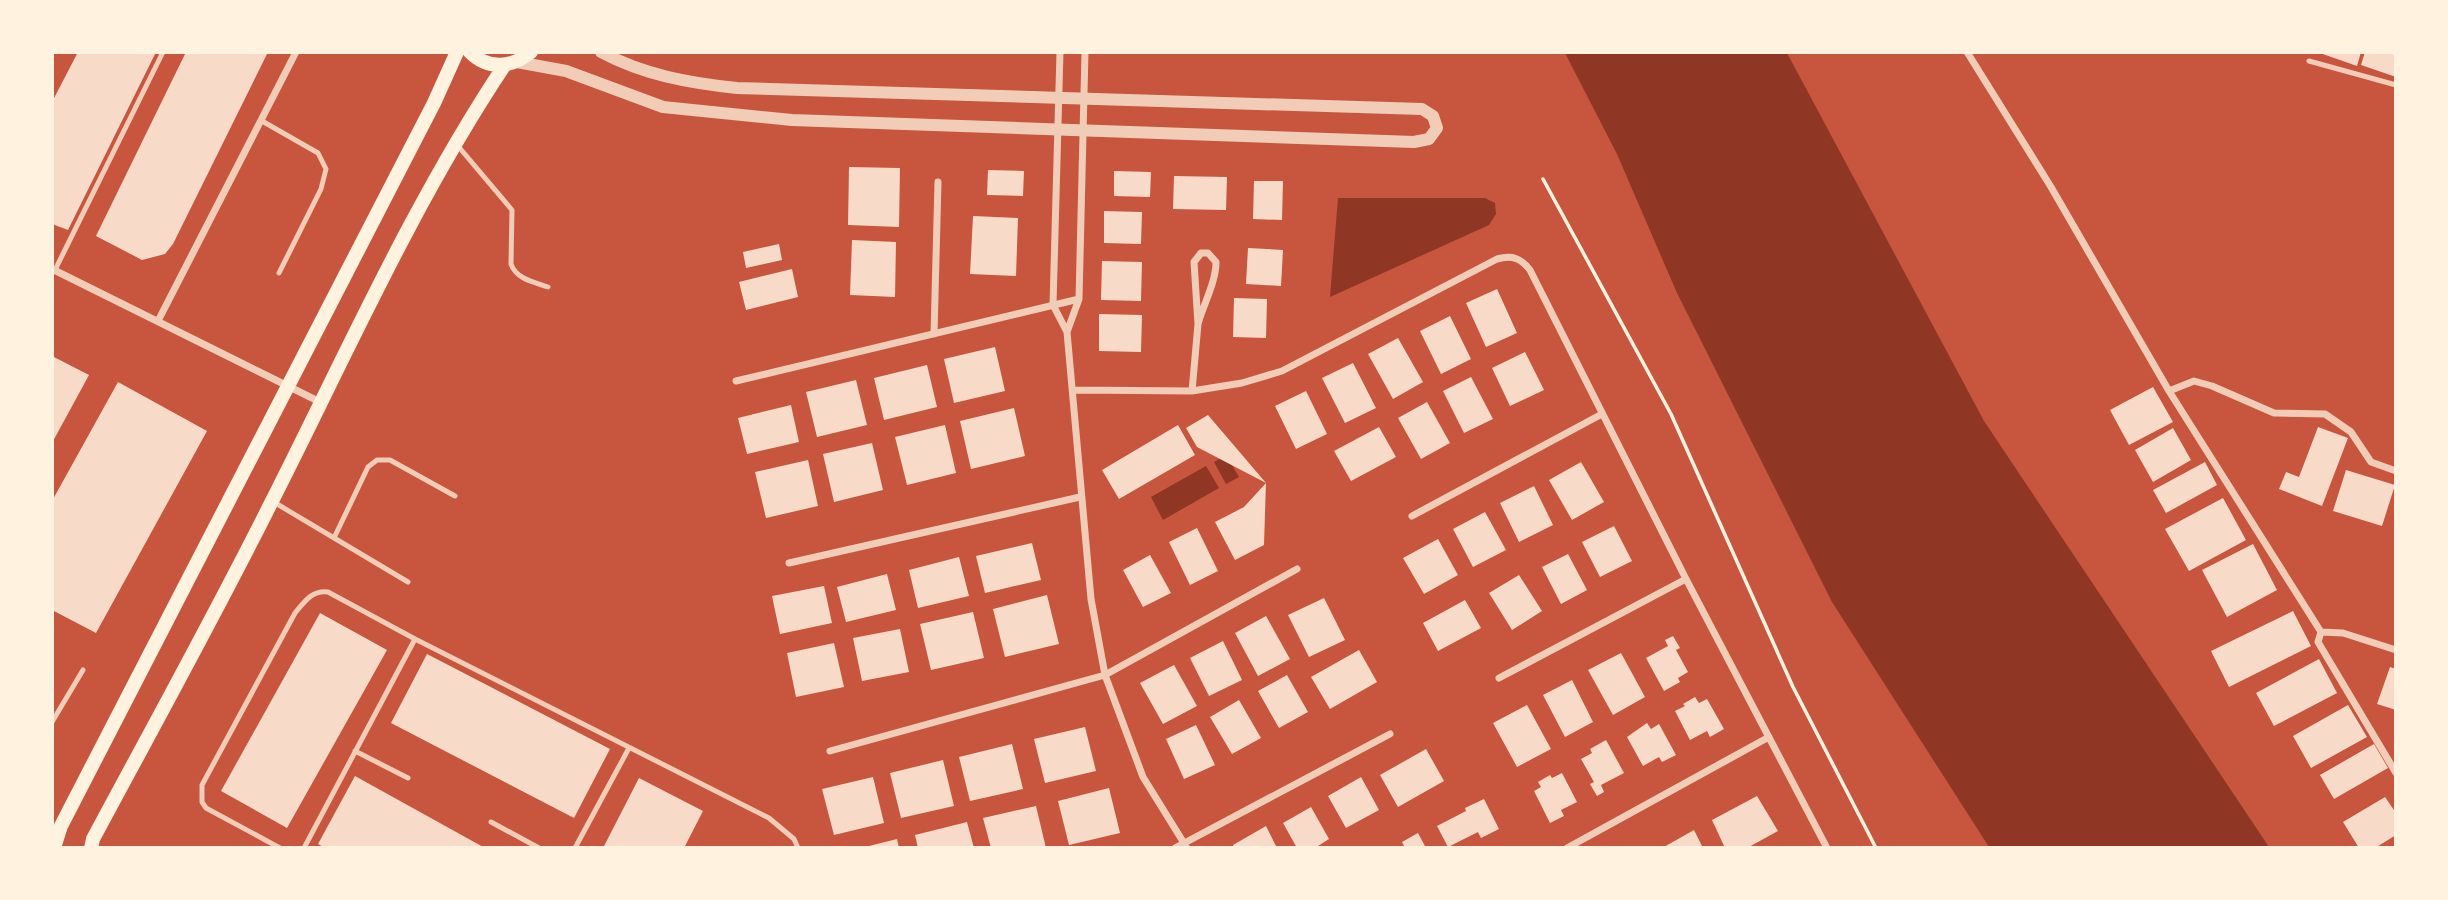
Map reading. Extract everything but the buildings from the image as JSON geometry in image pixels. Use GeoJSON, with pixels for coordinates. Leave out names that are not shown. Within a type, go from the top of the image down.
{"type":"FeatureCollection","features":[{"type":"Feature","properties":{"kind":"main road"},"geometry":{"type":"LineString","coordinates":[[54,848],[61,826],[434,103],[457,52]]}},
{"type":"Feature","properties":{"kind":"main road"},"geometry":{"type":"LineString","coordinates":[[470,52],[484,62],[511,64]]}},
{"type":"Feature","properties":{"kind":"main road"},"geometry":{"type":"LineString","coordinates":[[91,848],[93,839],[272,501],[320,402],[456,143],[511,64],[531,52]]}},
{"type":"Feature","properties":{"kind":"street"},"geometry":{"type":"LineString","coordinates":[[158,321],[296,52]]}},
{"type":"Feature","properties":{"kind":"street"},"geometry":{"type":"LineString","coordinates":[[511,64],[566,71],[663,107],[792,120],[1414,142],[1429,139],[1437,128],[1433,116],[1422,109],[751,89],[693,84],[642,71],[601,52]]}},
{"type":"Feature","properties":{"kind":"street"},"geometry":{"type":"LineString","coordinates":[[1060,52],[1053,305],[1067,332],[1091,599],[1105,675],[1143,777],[1185,845]]}},
{"type":"Feature","properties":{"kind":"street"},"geometry":{"type":"LineString","coordinates":[[1067,332],[1079,299],[1085,52]]}},
{"type":"Feature","properties":{"kind":"street"},"geometry":{"type":"LineString","coordinates":[[1967,52],[2050,187],[2169,391],[2321,632],[2318,642],[2396,773]]}},
{"type":"Feature","properties":{"kind":"street"},"geometry":{"type":"LineString","coordinates":[[934,334],[939,182]]}},
{"type":"Feature","properties":{"kind":"street"},"geometry":{"type":"LineString","coordinates":[[1192,391],[1198,324],[1194,262],[1201,253],[1208,253],[1216,262],[1216,277],[1210,285],[1198,324]]}},
{"type":"Feature","properties":{"kind":"street"},"geometry":{"type":"LineString","coordinates":[[1073,390],[1192,391],[1242,383],[1282,371],[1497,259],[1516,258],[1524,262],[1827,848]]}},
{"type":"Feature","properties":{"kind":"street"},"geometry":{"type":"LineString","coordinates":[[54,269],[320,402]]}},
{"type":"Feature","properties":{"kind":"street"},"geometry":{"type":"LineString","coordinates":[[736,381],[1079,299]]}},
{"type":"Feature","properties":{"kind":"street"},"geometry":{"type":"LineString","coordinates":[[2169,391],[2194,381],[2274,413],[2325,414],[2351,432],[2371,462],[2396,471]]}},
{"type":"Feature","properties":{"kind":"street"},"geometry":{"type":"LineString","coordinates":[[1412,516],[1602,414]]}},
{"type":"Feature","properties":{"kind":"street"},"geometry":{"type":"LineString","coordinates":[[789,563],[1080,497]]}},
{"type":"Feature","properties":{"kind":"street"},"geometry":{"type":"LineString","coordinates":[[830,751],[1105,675],[1297,569]]}},
{"type":"Feature","properties":{"kind":"street"},"geometry":{"type":"LineString","coordinates":[[1499,678],[1686,579]]}},
{"type":"Feature","properties":{"kind":"street"},"geometry":{"type":"LineString","coordinates":[[2321,632],[2343,633],[2396,650]]}},
{"type":"Feature","properties":{"kind":"street"},"geometry":{"type":"LineString","coordinates":[[1175,848],[1390,734]]}},
{"type":"Feature","properties":{"kind":"street"},"geometry":{"type":"LineString","coordinates":[[1567,848],[1769,737]]}},
{"type":"Feature","properties":{"kind":"lane"},"geometry":{"type":"LineString","coordinates":[[54,269],[163,52]]}},
{"type":"Feature","properties":{"kind":"lane"},"geometry":{"type":"LineString","coordinates":[[2309,61],[2396,85]]}},
{"type":"Feature","properties":{"kind":"lane"},"geometry":{"type":"LineString","coordinates":[[262,121],[318,153],[326,169],[321,188],[279,273]]}},
{"type":"Feature","properties":{"kind":"lane"},"geometry":{"type":"LineString","coordinates":[[456,143],[512,210],[514,271],[548,287]]}},
{"type":"Feature","properties":{"kind":"lane"},"geometry":{"type":"LineString","coordinates":[[334,538],[368,467],[377,460],[390,460],[455,496]]}},
{"type":"Feature","properties":{"kind":"lane"},"geometry":{"type":"LineString","coordinates":[[272,501],[408,582]]}},
{"type":"Feature","properties":{"kind":"lane"},"geometry":{"type":"LineString","coordinates":[[279,848],[206,808],[202,802],[202,785],[295,613],[313,593],[328,592],[415,639],[769,818],[793,839],[798,848]]}},
{"type":"Feature","properties":{"kind":"lane"},"geometry":{"type":"LineString","coordinates":[[304,848],[415,639]]}},
{"type":"Feature","properties":{"kind":"lane"},"geometry":{"type":"LineString","coordinates":[[52,722],[83,670]]}},
{"type":"Feature","properties":{"kind":"lane"},"geometry":{"type":"LineString","coordinates":[[575,848],[629,748]]}},
{"type":"Feature","properties":{"kind":"lane"},"geometry":{"type":"LineString","coordinates":[[355,751],[408,778]]}},
{"type":"Feature","properties":{"kind":"lane"},"geometry":{"type":"LineString","coordinates":[[491,822],[539,848]]}},
{"type":"Feature","properties":{"kind":"path"},"geometry":{"type":"LineString","coordinates":[[1543,179],[1671,414],[1793,687],[1876,848]]}},
{"type":"Feature","properties":{"kind":"shaded area"},"geometry":{"type":"Polygon","coordinates":[[[1565,53],[1787,53],[1984,421],[2269,847],[1989,847],[1832,602],[1677,293],[1617,154],[1565,53]]]}},
{"type":"Feature","properties":{"kind":"shaded area"},"geometry":{"type":"Polygon","coordinates":[[[1338,198],[1485,198],[1495,203],[1496,214],[1489,225],[1330,297],[1338,198]]]}},
{"type":"Feature","properties":{"kind":"shaded area"},"geometry":{"type":"Polygon","coordinates":[[[1226,455],[1239,477],[1226,484],[1214,462],[1226,455]]]}},
{"type":"Feature","properties":{"kind":"shaded area"},"geometry":{"type":"Polygon","coordinates":[[[1206,466],[1219,488],[1163,520],[1151,497],[1206,466]]]}}]}
